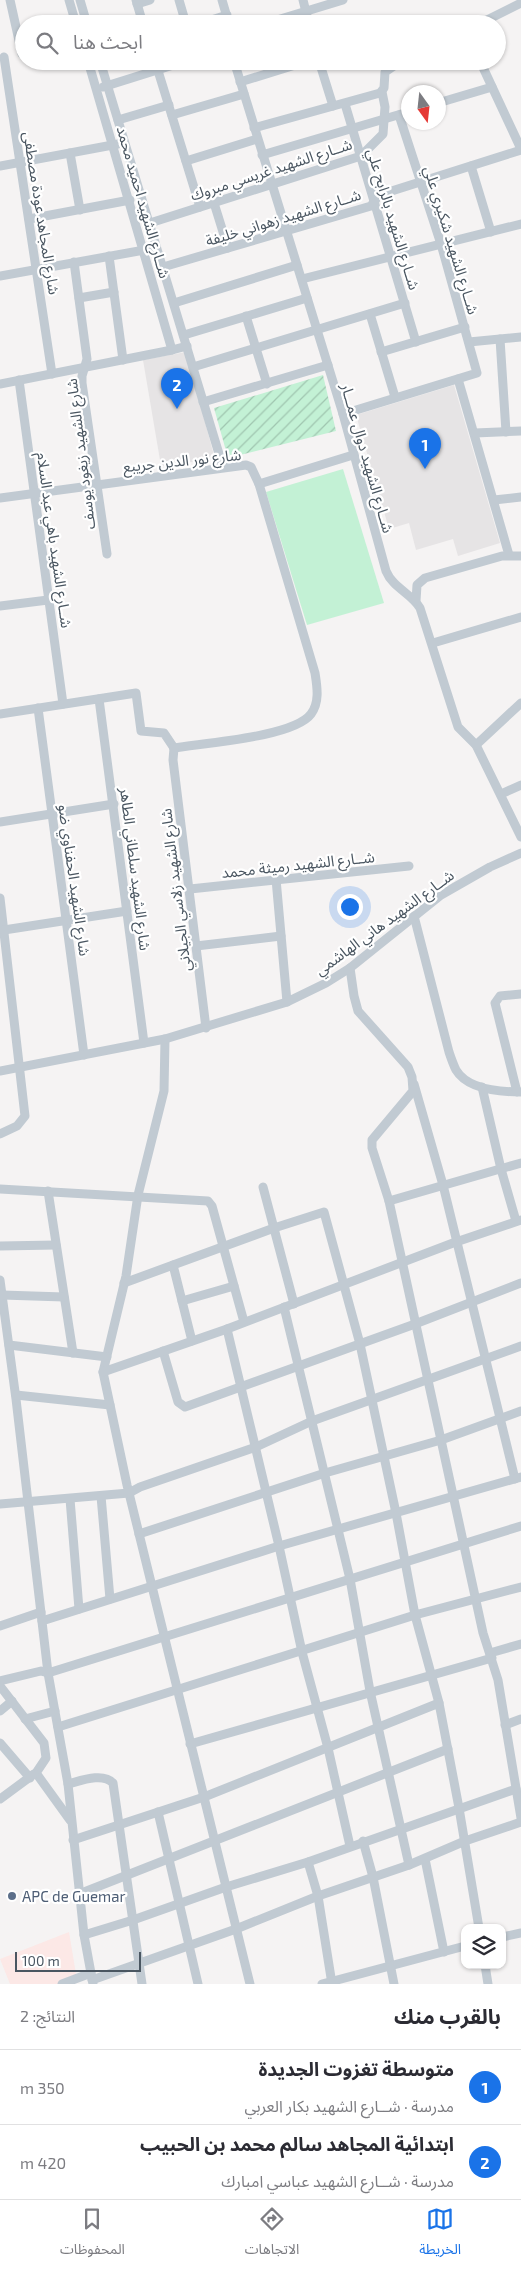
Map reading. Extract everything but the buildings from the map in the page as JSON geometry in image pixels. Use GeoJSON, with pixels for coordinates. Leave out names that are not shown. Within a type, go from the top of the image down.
{"type":"FeatureCollection","features":[{"type":"Feature","properties":{"kind":"street"},"geometry":{"type":"LineString","coordinates":[[10,0],[15,21]]}},
{"type":"Feature","properties":{"kind":"street"},"geometry":{"type":"LineString","coordinates":[[69,0],[73,15]]}},
{"type":"Feature","properties":{"kind":"street"},"geometry":{"type":"LineString","coordinates":[[80,0],[84,15]]}},
{"type":"Feature","properties":{"kind":"street"},"geometry":{"type":"LineString","coordinates":[[140,15],[136,2],[150,0]]}},
{"type":"Feature","properties":{"kind":"street"},"geometry":{"type":"LineString","coordinates":[[179,0],[183,15]]}},
{"type":"Feature","properties":{"kind":"street"},"geometry":{"type":"LineString","coordinates":[[222,0],[226,15]]}},
{"type":"Feature","properties":{"kind":"street"},"geometry":{"type":"LineString","coordinates":[[303,0],[307,15]]}},
{"type":"Feature","properties":{"kind":"street"},"geometry":{"type":"LineString","coordinates":[[293,15],[343,0]]}},
{"type":"Feature","properties":{"kind":"street"},"geometry":{"type":"LineString","coordinates":[[498,15],[519,5]]}},
{"type":"Feature","properties":{"kind":"street"},"geometry":{"type":"LineString","coordinates":[[2,58],[15,56]]}},
{"type":"Feature","properties":{"kind":"street","name":"شارع المجاهد عودة مصطفى"},"geometry":{"type":"LineString","coordinates":[[2,58],[37,268],[52,374]]}},
{"type":"Feature","properties":{"kind":"street","name":"شــارع الشهيد احميد محمد"},"geometry":{"type":"LineString","coordinates":[[91,70],[130,200],[172,350]]}},
{"type":"Feature","properties":{"kind":"street","name":"شــارع الشهيد احميد محمد"},"geometry":{"type":"LineString","coordinates":[[103,70],[223,467]]}},
{"type":"Feature","properties":{"kind":"street"},"geometry":{"type":"LineString","coordinates":[[96,89],[146,70]]}},
{"type":"Feature","properties":{"kind":"street"},"geometry":{"type":"LineString","coordinates":[[157,70],[200,207]]}},
{"type":"Feature","properties":{"kind":"street","name":"شــارع الشهيد دوال عمـــار"},"geometry":{"type":"LineString","coordinates":[[237,70],[343,414],[386,571],[390,581],[416,601],[425,618],[458,727],[476,745],[521,837]]}},
{"type":"Feature","properties":{"kind":"street"},"geometry":{"type":"LineString","coordinates":[[240,82],[279,70]]}},
{"type":"Feature","properties":{"kind":"street"},"geometry":{"type":"LineString","coordinates":[[322,70],[333,106]]}},
{"type":"Feature","properties":{"kind":"street","name":"شــارع الشهيد غريسي مبروك"},"geometry":{"type":"LineString","coordinates":[[150,223],[361,156],[383,134],[382,92],[387,70]]}},
{"type":"Feature","properties":{"kind":"street"},"geometry":{"type":"LineString","coordinates":[[484,70],[521,150]]}},
{"type":"Feature","properties":{"kind":"street"},"geometry":{"type":"LineString","coordinates":[[446,101],[492,87]]}},
{"type":"Feature","properties":{"kind":"street"},"geometry":{"type":"LineString","coordinates":[[254,128],[345,104],[382,92]]}},
{"type":"Feature","properties":{"kind":"street"},"geometry":{"type":"LineString","coordinates":[[172,114],[244,94]]}},
{"type":"Feature","properties":{"kind":"street","name":"شــارع الشهيد بالرابح علي"},"geometry":{"type":"LineString","coordinates":[[345,104],[375,199],[416,342]]}},
{"type":"Feature","properties":{"kind":"street"},"geometry":{"type":"LineString","coordinates":[[118,120],[169,105]]}},
{"type":"Feature","properties":{"kind":"street"},"geometry":{"type":"LineString","coordinates":[[262,155],[401,115]]}},
{"type":"Feature","properties":{"kind":"street","name":"شــارع الشهيد شكيري علي"},"geometry":{"type":"LineString","coordinates":[[408,130],[420,182],[441,244],[477,373],[458,379]]}},
{"type":"Feature","properties":{"kind":"street"},"geometry":{"type":"LineString","coordinates":[[186,161],[257,140]]}},
{"type":"Feature","properties":{"kind":"street"},"geometry":{"type":"LineString","coordinates":[[0,166],[125,142]]}},
{"type":"Feature","properties":{"kind":"street","name":"شــارع الشهيد زهواني خليفة"},"geometry":{"type":"LineString","coordinates":[[163,267],[371,206],[379,195],[521,150]]}},
{"type":"Feature","properties":{"kind":"street"},"geometry":{"type":"LineString","coordinates":[[70,153],[80,210]]}},
{"type":"Feature","properties":{"kind":"street"},"geometry":{"type":"LineString","coordinates":[[471,166],[491,232]]}},
{"type":"Feature","properties":{"kind":"street"},"geometry":{"type":"LineString","coordinates":[[29,219],[130,200]]}},
{"type":"Feature","properties":{"kind":"street"},"geometry":{"type":"LineString","coordinates":[[214,203],[228,248]]}},
{"type":"Feature","properties":{"kind":"street"},"geometry":{"type":"LineString","coordinates":[[302,279],[521,224]]}},
{"type":"Feature","properties":{"kind":"street"},"geometry":{"type":"LineString","coordinates":[[0,276],[157,247]]}},
{"type":"Feature","properties":{"kind":"street"},"geometry":{"type":"LineString","coordinates":[[109,256],[123,360]]}},
{"type":"Feature","properties":{"kind":"street","name":"شارع الشهيد زيغود يوسف"},"geometry":{"type":"LineString","coordinates":[[74,262],[87,359],[82,383],[107,554]]}},
{"type":"Feature","properties":{"kind":"street"},"geometry":{"type":"LineString","coordinates":[[174,303],[297,266]]}},
{"type":"Feature","properties":{"kind":"street"},"geometry":{"type":"LineString","coordinates":[[79,298],[114,292]]}},
{"type":"Feature","properties":{"kind":"street"},"geometry":{"type":"LineString","coordinates":[[184,335],[307,298]]}},
{"type":"Feature","properties":{"kind":"street"},"geometry":{"type":"LineString","coordinates":[[193,367],[405,303]]}},
{"type":"Feature","properties":{"kind":"street"},"geometry":{"type":"LineString","coordinates":[[370,314],[395,397]]}},
{"type":"Feature","properties":{"kind":"street"},"geometry":{"type":"LineString","coordinates":[[246,316],[266,384]]}},
{"type":"Feature","properties":{"kind":"street"},"geometry":{"type":"LineString","coordinates":[[381,352],[465,328]]}},
{"type":"Feature","properties":{"kind":"street"},"geometry":{"type":"LineString","coordinates":[[468,342],[521,337]]}},
{"type":"Feature","properties":{"kind":"street"},"geometry":{"type":"LineString","coordinates":[[500,339],[506,432]]}},
{"type":"Feature","properties":{"kind":"street"},"geometry":{"type":"LineString","coordinates":[[0,384],[187,346]]}},
{"type":"Feature","properties":{"kind":"street"},"geometry":{"type":"LineString","coordinates":[[203,402],[328,365]]}},
{"type":"Feature","properties":{"kind":"street"},"geometry":{"type":"LineString","coordinates":[[343,414],[458,379],[509,555]]}},
{"type":"Feature","properties":{"kind":"street","name":"شــارع الشهيد باهي عبد السلام"},"geometry":{"type":"LineString","coordinates":[[19,380],[48,600],[64,704]]}},
{"type":"Feature","properties":{"kind":"street"},"geometry":{"type":"LineString","coordinates":[[475,433],[521,431]]}},
{"type":"Feature","properties":{"kind":"street"},"geometry":{"type":"LineString","coordinates":[[0,711],[38,708],[136,694],[141,730],[164,732],[174,748],[282,731],[304,720],[311,714],[316,702],[318,687],[259,484],[353,456]]}},
{"type":"Feature","properties":{"kind":"street","name":"شارع نور الدين جريبع"},"geometry":{"type":"LineString","coordinates":[[0,498],[248,465],[252,467],[259,484]]}},
{"type":"Feature","properties":{"kind":"street"},"geometry":{"type":"LineString","coordinates":[[494,500],[521,497]]}},
{"type":"Feature","properties":{"kind":"street"},"geometry":{"type":"LineString","coordinates":[[416,601],[417,585],[425,578],[509,555],[521,556]]}},
{"type":"Feature","properties":{"kind":"street"},"geometry":{"type":"LineString","coordinates":[[0,606],[48,600]]}},
{"type":"Feature","properties":{"kind":"street"},"geometry":{"type":"LineString","coordinates":[[433,643],[521,617]]}},
{"type":"Feature","properties":{"kind":"street","name":"شارع الشهيد سلطاني الطاهر"},"geometry":{"type":"LineString","coordinates":[[99,699],[144,1043]]}},
{"type":"Feature","properties":{"kind":"street"},"geometry":{"type":"LineString","coordinates":[[476,745],[521,703]]}},
{"type":"Feature","properties":{"kind":"street","name":"شارع الشهيد الحفناوي ضو"},"geometry":{"type":"LineString","coordinates":[[38,708],[84,1055]]}},
{"type":"Feature","properties":{"kind":"street","name":"شارع الشهيد زلاسي الجيلاني"},"geometry":{"type":"LineString","coordinates":[[174,748],[173,760],[206,1028]]}},
{"type":"Feature","properties":{"kind":"street"},"geometry":{"type":"LineString","coordinates":[[501,794],[521,785]]}},
{"type":"Feature","properties":{"kind":"street"},"geometry":{"type":"LineString","coordinates":[[0,822],[114,804]]}},
{"type":"Feature","properties":{"kind":"street","name":"شــارع الشهيد هاني الهاشمي"},"geometry":{"type":"LineString","coordinates":[[0,1071],[164,1039],[206,1028],[287,1002],[326,983],[350,968],[440,895],[462,881],[521,852]]}},
{"type":"Feature","properties":{"kind":"street","name":"شــارع الشهيد رميثة محمد"},"geometry":{"type":"LineString","coordinates":[[190,889],[409,866]]}},
{"type":"Feature","properties":{"kind":"street"},"geometry":{"type":"LineString","coordinates":[[276,879],[287,1002]]}},
{"type":"Feature","properties":{"kind":"street"},"geometry":{"type":"LineString","coordinates":[[0,898],[4,930],[3,944],[21,1067],[26,1116],[17,1126],[0,1134]]}},
{"type":"Feature","properties":{"kind":"street"},"geometry":{"type":"LineString","coordinates":[[4,930],[128,911]]}},
{"type":"Feature","properties":{"kind":"street"},"geometry":{"type":"LineString","coordinates":[[414,916],[453,1063],[460,1076],[482,1087],[519,1092],[495,1003],[500,996],[521,994]]}},
{"type":"Feature","properties":{"kind":"street"},"geometry":{"type":"LineString","coordinates":[[196,946],[282,936]]}},
{"type":"Feature","properties":{"kind":"street"},"geometry":{"type":"LineString","coordinates":[[0,1626],[79,1609],[279,1546],[518,1478],[500,1418],[444,1185],[414,1084],[408,1067],[358,1011],[350,968]]}},
{"type":"Feature","properties":{"kind":"street"},"geometry":{"type":"LineString","coordinates":[[164,1039],[164,1091],[138,1195],[124,1283],[103,1372],[129,1493],[250,1984]]}},
{"type":"Feature","properties":{"kind":"street"},"geometry":{"type":"LineString","coordinates":[[414,1084],[412,1091],[372,1140],[372,1148],[389,1201],[483,1633],[498,1680],[521,1818]]}},
{"type":"Feature","properties":{"kind":"street"},"geometry":{"type":"LineString","coordinates":[[103,1372],[228,1329],[457,1241],[518,1220],[501,1169],[482,1087]]}},
{"type":"Feature","properties":{"kind":"street"},"geometry":{"type":"LineString","coordinates":[[389,1201],[521,1163]]}},
{"type":"Feature","properties":{"kind":"street"},"geometry":{"type":"LineString","coordinates":[[264,1187],[294,1304]]}},
{"type":"Feature","properties":{"kind":"street"},"geometry":{"type":"LineString","coordinates":[[0,1189],[138,1195],[208,1201],[212,1206],[244,1322]]}},
{"type":"Feature","properties":{"kind":"street"},"geometry":{"type":"LineString","coordinates":[[48,1191],[73,1352]]}},
{"type":"Feature","properties":{"kind":"street"},"geometry":{"type":"LineString","coordinates":[[124,1283],[274,1228],[324,1212],[360,1344],[396,1513],[415,1615],[439,1703],[478,1924]]}},
{"type":"Feature","properties":{"kind":"street"},"geometry":{"type":"LineString","coordinates":[[0,1246],[56,1245]]}},
{"type":"Feature","properties":{"kind":"street"},"geometry":{"type":"LineString","coordinates":[[173,1265],[192,1341]]}},
{"type":"Feature","properties":{"kind":"street"},"geometry":{"type":"LineString","coordinates":[[0,1280],[3,1322],[9,1345],[16,1395],[48,1673],[68,1784],[70,1820],[84,1935],[92,1979]]}},
{"type":"Feature","properties":{"kind":"street"},"geometry":{"type":"LineString","coordinates":[[163,1351],[178,1402],[182,1407],[415,1324],[521,1283]]}},
{"type":"Feature","properties":{"kind":"street"},"geometry":{"type":"LineString","coordinates":[[182,1301],[234,1286]]}},
{"type":"Feature","properties":{"kind":"street"},"geometry":{"type":"LineString","coordinates":[[2,1295],[64,1297]]}},
{"type":"Feature","properties":{"kind":"street"},"geometry":{"type":"LineString","coordinates":[[284,1307],[350,1578],[370,1692],[409,1865]]}},
{"type":"Feature","properties":{"kind":"street"},"geometry":{"type":"LineString","coordinates":[[228,1329],[291,1597],[302,1652],[328,1748],[350,1846]]}},
{"type":"Feature","properties":{"kind":"street"},"geometry":{"type":"LineString","coordinates":[[9,1345],[107,1357]]}},
{"type":"Feature","properties":{"kind":"street"},"geometry":{"type":"LineString","coordinates":[[0,1504],[129,1493],[140,1487],[256,1448],[312,1422],[521,1346]]}},
{"type":"Feature","properties":{"kind":"street"},"geometry":{"type":"LineString","coordinates":[[16,1395],[110,1405]]}},
{"type":"Feature","properties":{"kind":"street"},"geometry":{"type":"LineString","coordinates":[[139,1534],[267,1493],[325,1472],[441,1440],[521,1411]]}},
{"type":"Feature","properties":{"kind":"street"},"geometry":{"type":"LineString","coordinates":[[101,1496],[110,1599]]}},
{"type":"Feature","properties":{"kind":"street"},"geometry":{"type":"LineString","coordinates":[[70,1499],[79,1609]]}},
{"type":"Feature","properties":{"kind":"street"},"geometry":{"type":"LineString","coordinates":[[0,1681],[41,1671],[48,1673],[521,1526]]}},
{"type":"Feature","properties":{"kind":"street"},"geometry":{"type":"LineString","coordinates":[[58,1727],[415,1615],[476,1600],[521,1586]]}},
{"type":"Feature","properties":{"kind":"street"},"geometry":{"type":"LineString","coordinates":[[190,1744],[430,1675],[491,1656],[521,1644]]}},
{"type":"Feature","properties":{"kind":"street"},"geometry":{"type":"LineString","coordinates":[[0,1686],[44,1743],[46,1752],[45,1762],[33,1775],[0,1799]]}},
{"type":"Feature","properties":{"kind":"street"},"geometry":{"type":"LineString","coordinates":[[0,1711],[12,1701]]}},
{"type":"Feature","properties":{"kind":"street"},"geometry":{"type":"LineString","coordinates":[[73,1840],[204,1797],[439,1703]]}},
{"type":"Feature","properties":{"kind":"street"},"geometry":{"type":"LineString","coordinates":[[25,1718],[55,1711]]}},
{"type":"Feature","properties":{"kind":"street"},"geometry":{"type":"LineString","coordinates":[[505,1725],[521,1719]]}},
{"type":"Feature","properties":{"kind":"street"},"geometry":{"type":"LineString","coordinates":[[0,1744],[33,1775],[70,1820]]}},
{"type":"Feature","properties":{"kind":"street"},"geometry":{"type":"LineString","coordinates":[[79,1894],[448,1750]]}},
{"type":"Feature","properties":{"kind":"street"},"geometry":{"type":"LineString","coordinates":[[68,1784],[100,1778],[109,1779],[112,1783],[120,1826],[142,1984]]}},
{"type":"Feature","properties":{"kind":"street"},"geometry":{"type":"LineString","coordinates":[[84,1935],[133,1920],[226,1886],[308,1862],[363,1841],[516,1789]]}},
{"type":"Feature","properties":{"kind":"street"},"geometry":{"type":"LineString","coordinates":[[158,1812],[198,1984]]}},
{"type":"Feature","properties":{"kind":"street"},"geometry":{"type":"LineString","coordinates":[[62,1984],[92,1979],[139,1964],[521,1822]]}},
{"type":"Feature","properties":{"kind":"street"},"geometry":{"type":"LineString","coordinates":[[363,1841],[373,1877],[394,1984]]}},
{"type":"Feature","properties":{"kind":"street"},"geometry":{"type":"LineString","coordinates":[[425,1859],[444,1952]]}},
{"type":"Feature","properties":{"kind":"street"},"geometry":{"type":"LineString","coordinates":[[308,1862],[318,1896],[332,1983]]}},
{"type":"Feature","properties":{"kind":"street"},"geometry":{"type":"LineString","coordinates":[[506,1936],[521,1933]]}},
{"type":"Feature","properties":{"kind":"street"},"geometry":{"type":"LineString","coordinates":[[322,1984],[332,1983],[461,1947]]}},
{"type":"Feature","properties":{"kind":"street"},"geometry":{"type":"LineString","coordinates":[[486,1969],[488,1984]]}},
{"type":"Feature","properties":{"kind":"shaded area"},"geometry":{"type":"Polygon","coordinates":[[[186,352],[215,459],[161,466],[143,360],[186,352]]]}},
{"type":"Feature","properties":{"kind":"shaded area"},"geometry":{"type":"Polygon","coordinates":[[[454,385],[500,543],[458,556],[453,539],[416,550],[409,523],[389,529],[356,415],[454,385]]]}},
{"type":"Feature","properties":{"kind":"shaded area"},"geometry":{"type":"Polygon","coordinates":[[[69,1932],[77,1980],[66,1984],[10,1984],[0,1959],[69,1932]]]}},
{"type":"Feature","properties":{"kind":"green space"},"geometry":{"type":"Polygon","coordinates":[[[323,375],[336,431],[228,458],[214,408],[323,375]]]}},
{"type":"Feature","properties":{"kind":"green space"},"geometry":{"type":"Polygon","coordinates":[[[343,469],[384,603],[307,625],[266,492],[343,469]]]}},
{"type":"Feature","properties":{"kind":"place","name":"ابتدائية المجاهد سالم محمد بن الحبيب"},"geometry":{"type":"Point","coordinates":[177,409]}},
{"type":"Feature","properties":{"kind":"place","name":"متوسطة تغزوت الجديدة"},"geometry":{"type":"Point","coordinates":[425,469]}},
{"type":"Feature","properties":{"kind":"place","name":"APC de Guemar"},"geometry":{"type":"Point","coordinates":[12,1896]}}]}
